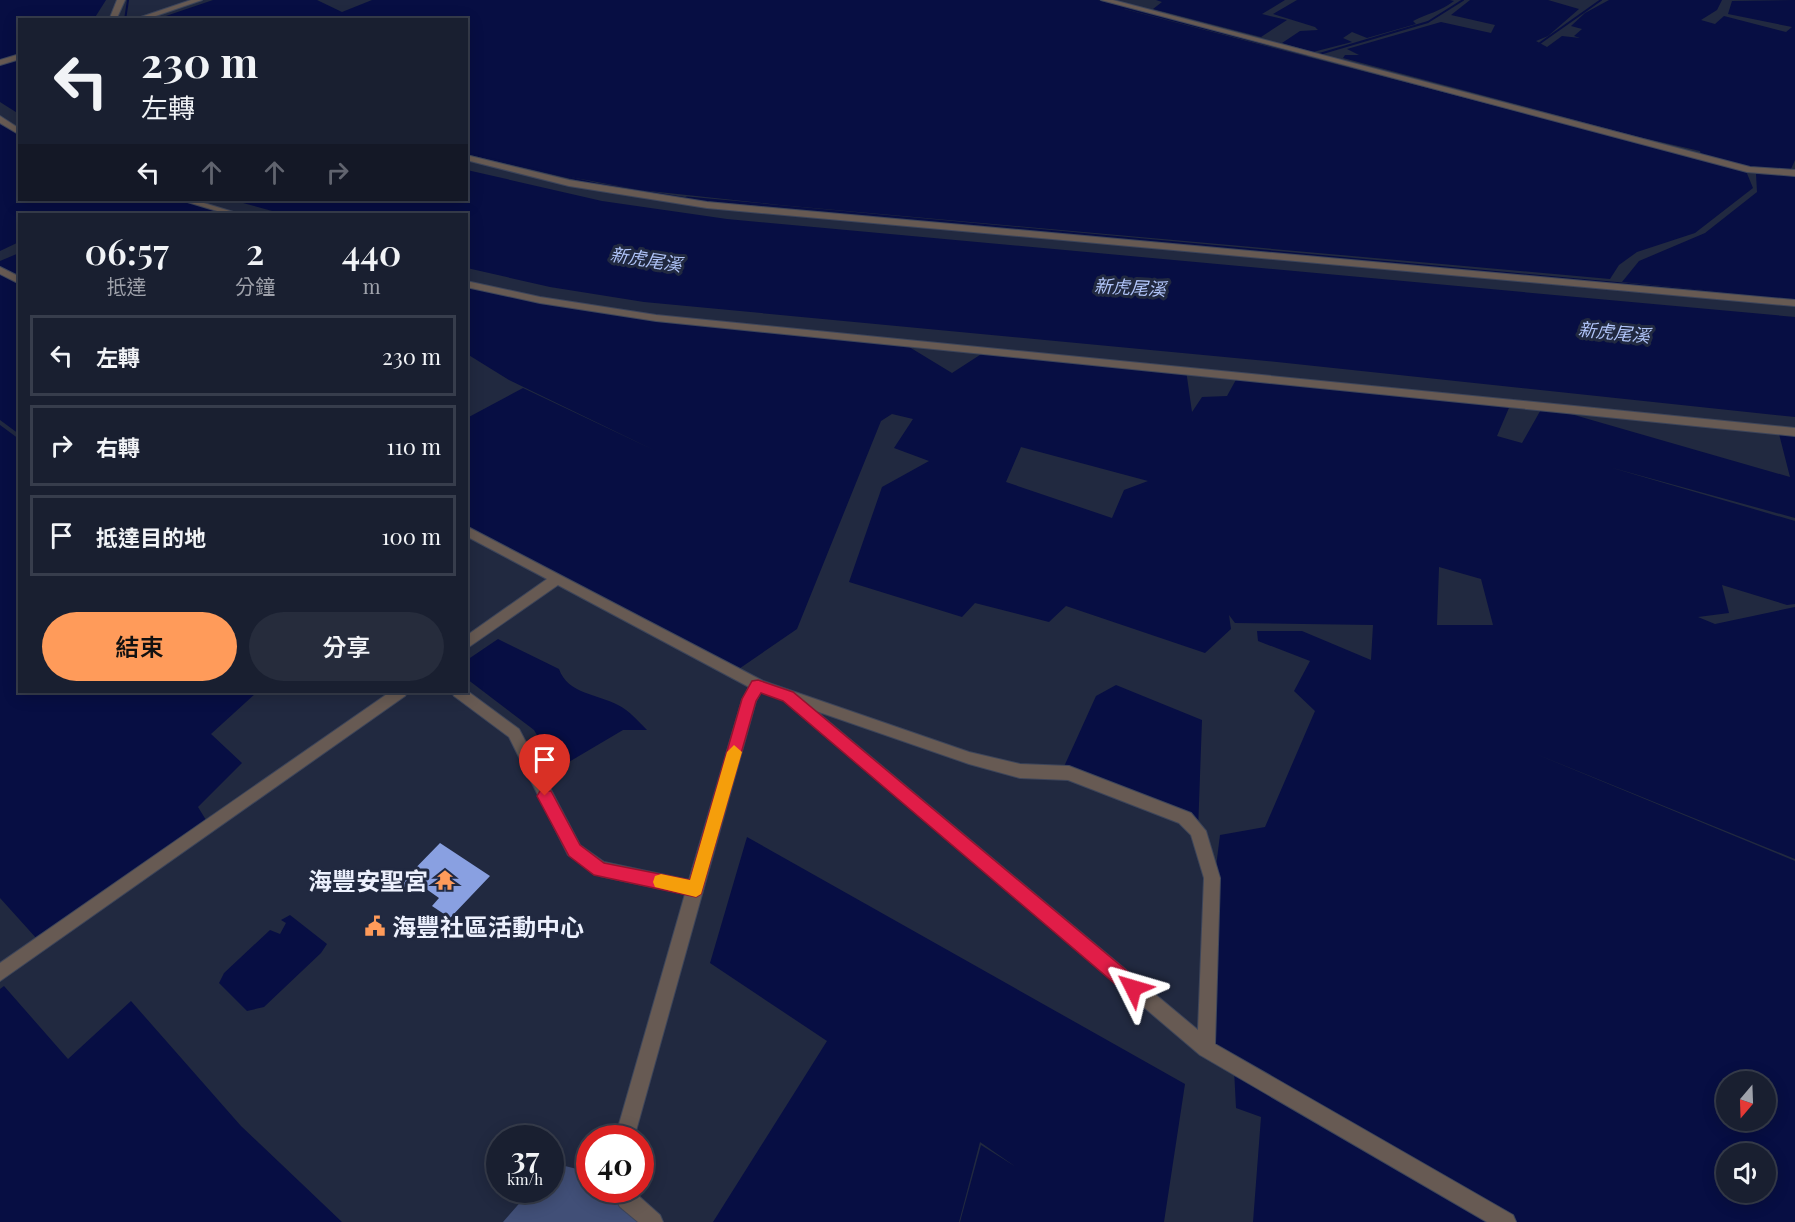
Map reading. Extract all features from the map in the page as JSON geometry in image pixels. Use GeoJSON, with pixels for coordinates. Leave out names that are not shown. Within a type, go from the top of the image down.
{"type":"FeatureCollection","features":[{"type":"Feature","properties":{"kind":"street"},"geometry":{"type":"LineString","coordinates":[[113,18],[121,0]]}},
{"type":"Feature","properties":{"kind":"street"},"geometry":{"type":"LineString","coordinates":[[141,18],[198,0]]}},
{"type":"Feature","properties":{"kind":"street"},"geometry":{"type":"LineString","coordinates":[[1105,0],[1750,170],[1795,173]]}},
{"type":"Feature","properties":{"kind":"street"},"geometry":{"type":"LineString","coordinates":[[0,63],[18,57]]}},
{"type":"Feature","properties":{"kind":"street"},"geometry":{"type":"LineString","coordinates":[[0,119],[18,132]]}},
{"type":"Feature","properties":{"kind":"street"},"geometry":{"type":"LineString","coordinates":[[468,158],[569,183],[707,205],[1795,303]]}},
{"type":"Feature","properties":{"kind":"street"},"geometry":{"type":"LineString","coordinates":[[190,201],[232,213]]}},
{"type":"Feature","properties":{"kind":"street"},"geometry":{"type":"LineString","coordinates":[[0,270],[18,280]]}},
{"type":"Feature","properties":{"kind":"street"},"geometry":{"type":"LineString","coordinates":[[468,284],[540,300],[656,318],[1795,432]]}},
{"type":"Feature","properties":{"kind":"street"},"geometry":{"type":"LineString","coordinates":[[468,531],[758,686],[969,758],[1020,771],[1069,773],[1185,818],[1198,831],[1212,878],[1206,1049]]}},
{"type":"Feature","properties":{"kind":"street"},"geometry":{"type":"LineString","coordinates":[[468,643],[556,579]]}},
{"type":"Feature","properties":{"kind":"street"},"geometry":{"type":"LineString","coordinates":[[628,1125],[749,699],[758,686]]}},
{"type":"Feature","properties":{"kind":"street"},"geometry":{"type":"LineString","coordinates":[[0,973],[399,693]]}},
{"type":"Feature","properties":{"kind":"street"},"geometry":{"type":"LineString","coordinates":[[460,693],[514,733],[574,850],[600,869],[696,889]]}},
{"type":"Feature","properties":{"kind":"street"},"geometry":{"type":"LineString","coordinates":[[788,696],[1206,1049],[1506,1222]]}},
{"type":"Feature","properties":{"kind":"street"},"geometry":{"type":"LineString","coordinates":[[631,1203],[653,1222]]}},
{"type":"Feature","properties":{"kind":"shaded area"},"geometry":{"type":"Polygon","coordinates":[[[564,1166],[576,1169],[576,1203],[622,1203],[627,1212],[638,1222],[503,1222],[520,1203],[564,1203],[564,1166]]]}},
{"type":"Feature","properties":{"kind":"water"},"geometry":{"type":"Polygon","coordinates":[[[0,0],[106,0],[95,18],[18,18],[18,113],[0,102],[0,0]]]}},
{"type":"Feature","properties":{"kind":"water"},"geometry":{"type":"Polygon","coordinates":[[[213,0],[317,0],[342,12],[372,0],[1098,0],[1126,7],[1124,9],[1746,171],[1753,188],[1695,233],[1637,252],[1619,265],[1610,279],[780,205],[640,190],[554,174],[468,153],[468,18],[160,18],[213,0]]]}},
{"type":"Feature","properties":{"kind":"water"},"geometry":{"type":"Polygon","coordinates":[[[1156,0],[1285,0],[1262,14],[1287,20],[1261,37],[1153,9],[1162,2],[1156,0]]]}},
{"type":"Feature","properties":{"kind":"water"},"geometry":{"type":"Polygon","coordinates":[[[1297,0],[1454,1],[1413,21],[1416,24],[1367,38],[1352,32],[1343,38],[1352,42],[1313,52],[1282,43],[1300,31],[1318,30],[1315,27],[1273,14],[1297,0]]]}},
{"type":"Feature","properties":{"kind":"water"},"geometry":{"type":"Polygon","coordinates":[[[1470,0],[1548,0],[1579,9],[1548,36],[1536,41],[1547,47],[1562,36],[1580,38],[1574,36],[1582,29],[1571,26],[1585,13],[1609,0],[1722,0],[1717,10],[1701,20],[1715,24],[1724,16],[1786,32],[1792,27],[1728,14],[1732,1],[1795,0],[1795,160],[1791,169],[1769,170],[1746,167],[1701,154],[1700,151],[1639,137],[1343,58],[1345,55],[1359,55],[1347,49],[1441,22],[1491,33],[1495,25],[1451,15],[1470,0]]]}},
{"type":"Feature","properties":{"kind":"water"},"geometry":{"type":"Polygon","coordinates":[[[0,118],[18,130],[18,201],[192,201],[232,213],[18,213],[18,242],[0,251],[0,118]]]}},
{"type":"Feature","properties":{"kind":"water","name":"新虎尾溪"},"geometry":{"type":"Polygon","coordinates":[[[468,170],[602,201],[727,219],[1795,317],[1795,417],[1277,362],[644,302],[550,287],[468,268],[468,213],[279,213],[236,201],[468,201],[468,170]]]}},
{"type":"Feature","properties":{"kind":"water"},"geometry":{"type":"Polygon","coordinates":[[[1756,174],[1795,176],[1795,299],[1622,282],[1639,261],[1705,233],[1757,192],[1756,174]]]}},
{"type":"Feature","properties":{"kind":"water"},"geometry":{"type":"Polygon","coordinates":[[[18,253],[18,433],[0,420],[0,261],[18,253]]]}},
{"type":"Feature","properties":{"kind":"water"},"geometry":{"type":"Polygon","coordinates":[[[468,283],[525,298],[650,317],[901,342],[952,373],[986,351],[1186,370],[1192,412],[1202,397],[1227,396],[1238,376],[1511,403],[1497,436],[1522,443],[1543,406],[1790,477],[1778,430],[1795,432],[1795,518],[1609,467],[1795,521],[1795,604],[1787,605],[1722,585],[1729,613],[1698,617],[1715,624],[1795,607],[1795,859],[1531,752],[1795,861],[1795,1222],[1507,1222],[1206,1049],[1205,955],[1220,835],[1265,827],[1315,711],[1294,691],[1310,661],[1258,641],[1257,631],[1302,631],[1371,660],[1373,625],[1235,623],[1229,615],[1231,629],[1205,653],[1066,606],[1049,622],[975,603],[962,617],[849,582],[882,487],[929,461],[894,448],[913,419],[892,414],[881,421],[797,629],[730,675],[471,532],[468,536],[468,417],[523,388],[658,452],[509,380],[468,355],[468,283]],[[1021,447],[1006,482],[1112,518],[1124,490],[1148,481],[1021,447]],[[1439,567],[1437,625],[1493,625],[1481,579],[1439,567]]]}},
{"type":"Feature","properties":{"kind":"water"},"geometry":{"type":"Polygon","coordinates":[[[0,425],[18,438],[18,693],[256,693],[211,734],[242,763],[198,807],[206,820],[37,939],[0,898],[0,425]]]}},
{"type":"Feature","properties":{"kind":"water"},"geometry":{"type":"Polygon","coordinates":[[[498,639],[559,669],[569,684],[576,688],[622,707],[647,730],[623,730],[557,769],[534,730],[468,680],[468,659],[498,639]]]}},
{"type":"Feature","properties":{"kind":"water"},"geometry":{"type":"Polygon","coordinates":[[[1116,685],[1202,720],[1198,831],[1062,771],[1096,696],[1116,685]]]}},
{"type":"Feature","properties":{"kind":"water"},"geometry":{"type":"Polygon","coordinates":[[[747,837],[1185,1084],[1164,1222],[960,1222],[981,1145],[1016,1167],[980,1142],[959,1222],[713,1222],[827,1041],[710,963],[747,837]]]}},
{"type":"Feature","properties":{"kind":"water"},"geometry":{"type":"Polygon","coordinates":[[[290,915],[327,944],[321,953],[264,1007],[247,1011],[219,983],[224,973],[270,930],[280,934],[286,923],[281,920],[290,915]]]}},
{"type":"Feature","properties":{"kind":"water"},"geometry":{"type":"Polygon","coordinates":[[[4,986],[68,1059],[131,1001],[241,1126],[342,1222],[0,1222],[0,989],[4,986]]]}},
{"type":"Feature","properties":{"kind":"water"},"geometry":{"type":"Polygon","coordinates":[[[1234,1069],[1503,1222],[1253,1222],[1261,1117],[1236,1108],[1234,1069]]]}},
{"type":"Feature","properties":{"kind":"building","name":"海豐安聖宮"},"geometry":{"type":"Polygon","coordinates":[[[440,843],[490,876],[450,918],[432,906],[439,898],[422,886],[414,894],[400,884],[440,843]]]}},
{"type":"Feature","properties":{"kind":"waterway"},"geometry":{"type":"LineString","coordinates":[[125,18],[128,0]]}},
{"type":"Feature","properties":{"kind":"waterway"},"geometry":{"type":"LineString","coordinates":[[1316,55],[1428,22],[1463,0]]}},
{"type":"Feature","properties":{"kind":"waterway"},"geometry":{"type":"LineString","coordinates":[[1540,43],[1601,0]]}},
{"type":"Feature","properties":{"kind":"waterway"},"geometry":{"type":"LineString","coordinates":[[1121,7],[1308,55]]}},
{"type":"Feature","properties":{"kind":"waterway"},"geometry":{"type":"LineString","coordinates":[[468,153],[597,184],[697,200]]}},
{"type":"Feature","properties":{"kind":"waterway"},"geometry":{"type":"LineString","coordinates":[[687,198],[1795,300]]}},
{"type":"Feature","properties":{"kind":"slow traffic"},"geometry":{"type":"LineString","coordinates":[[661,882],[696,889],[734,752]]}},
{"type":"Feature","properties":{"kind":"place","name":"海豐安聖宮"},"geometry":{"type":"Point","coordinates":[445,880]}},
{"type":"Feature","properties":{"kind":"place","name":"海豐社區活動中心"},"geometry":{"type":"Point","coordinates":[375,926]}},
{"type":"Feature","properties":{"kind":"route"},"geometry":{"type":"LineString","coordinates":[[545,796],[574,850],[600,869],[696,889],[749,699],[758,686],[788,696],[1133,988]]}}]}
